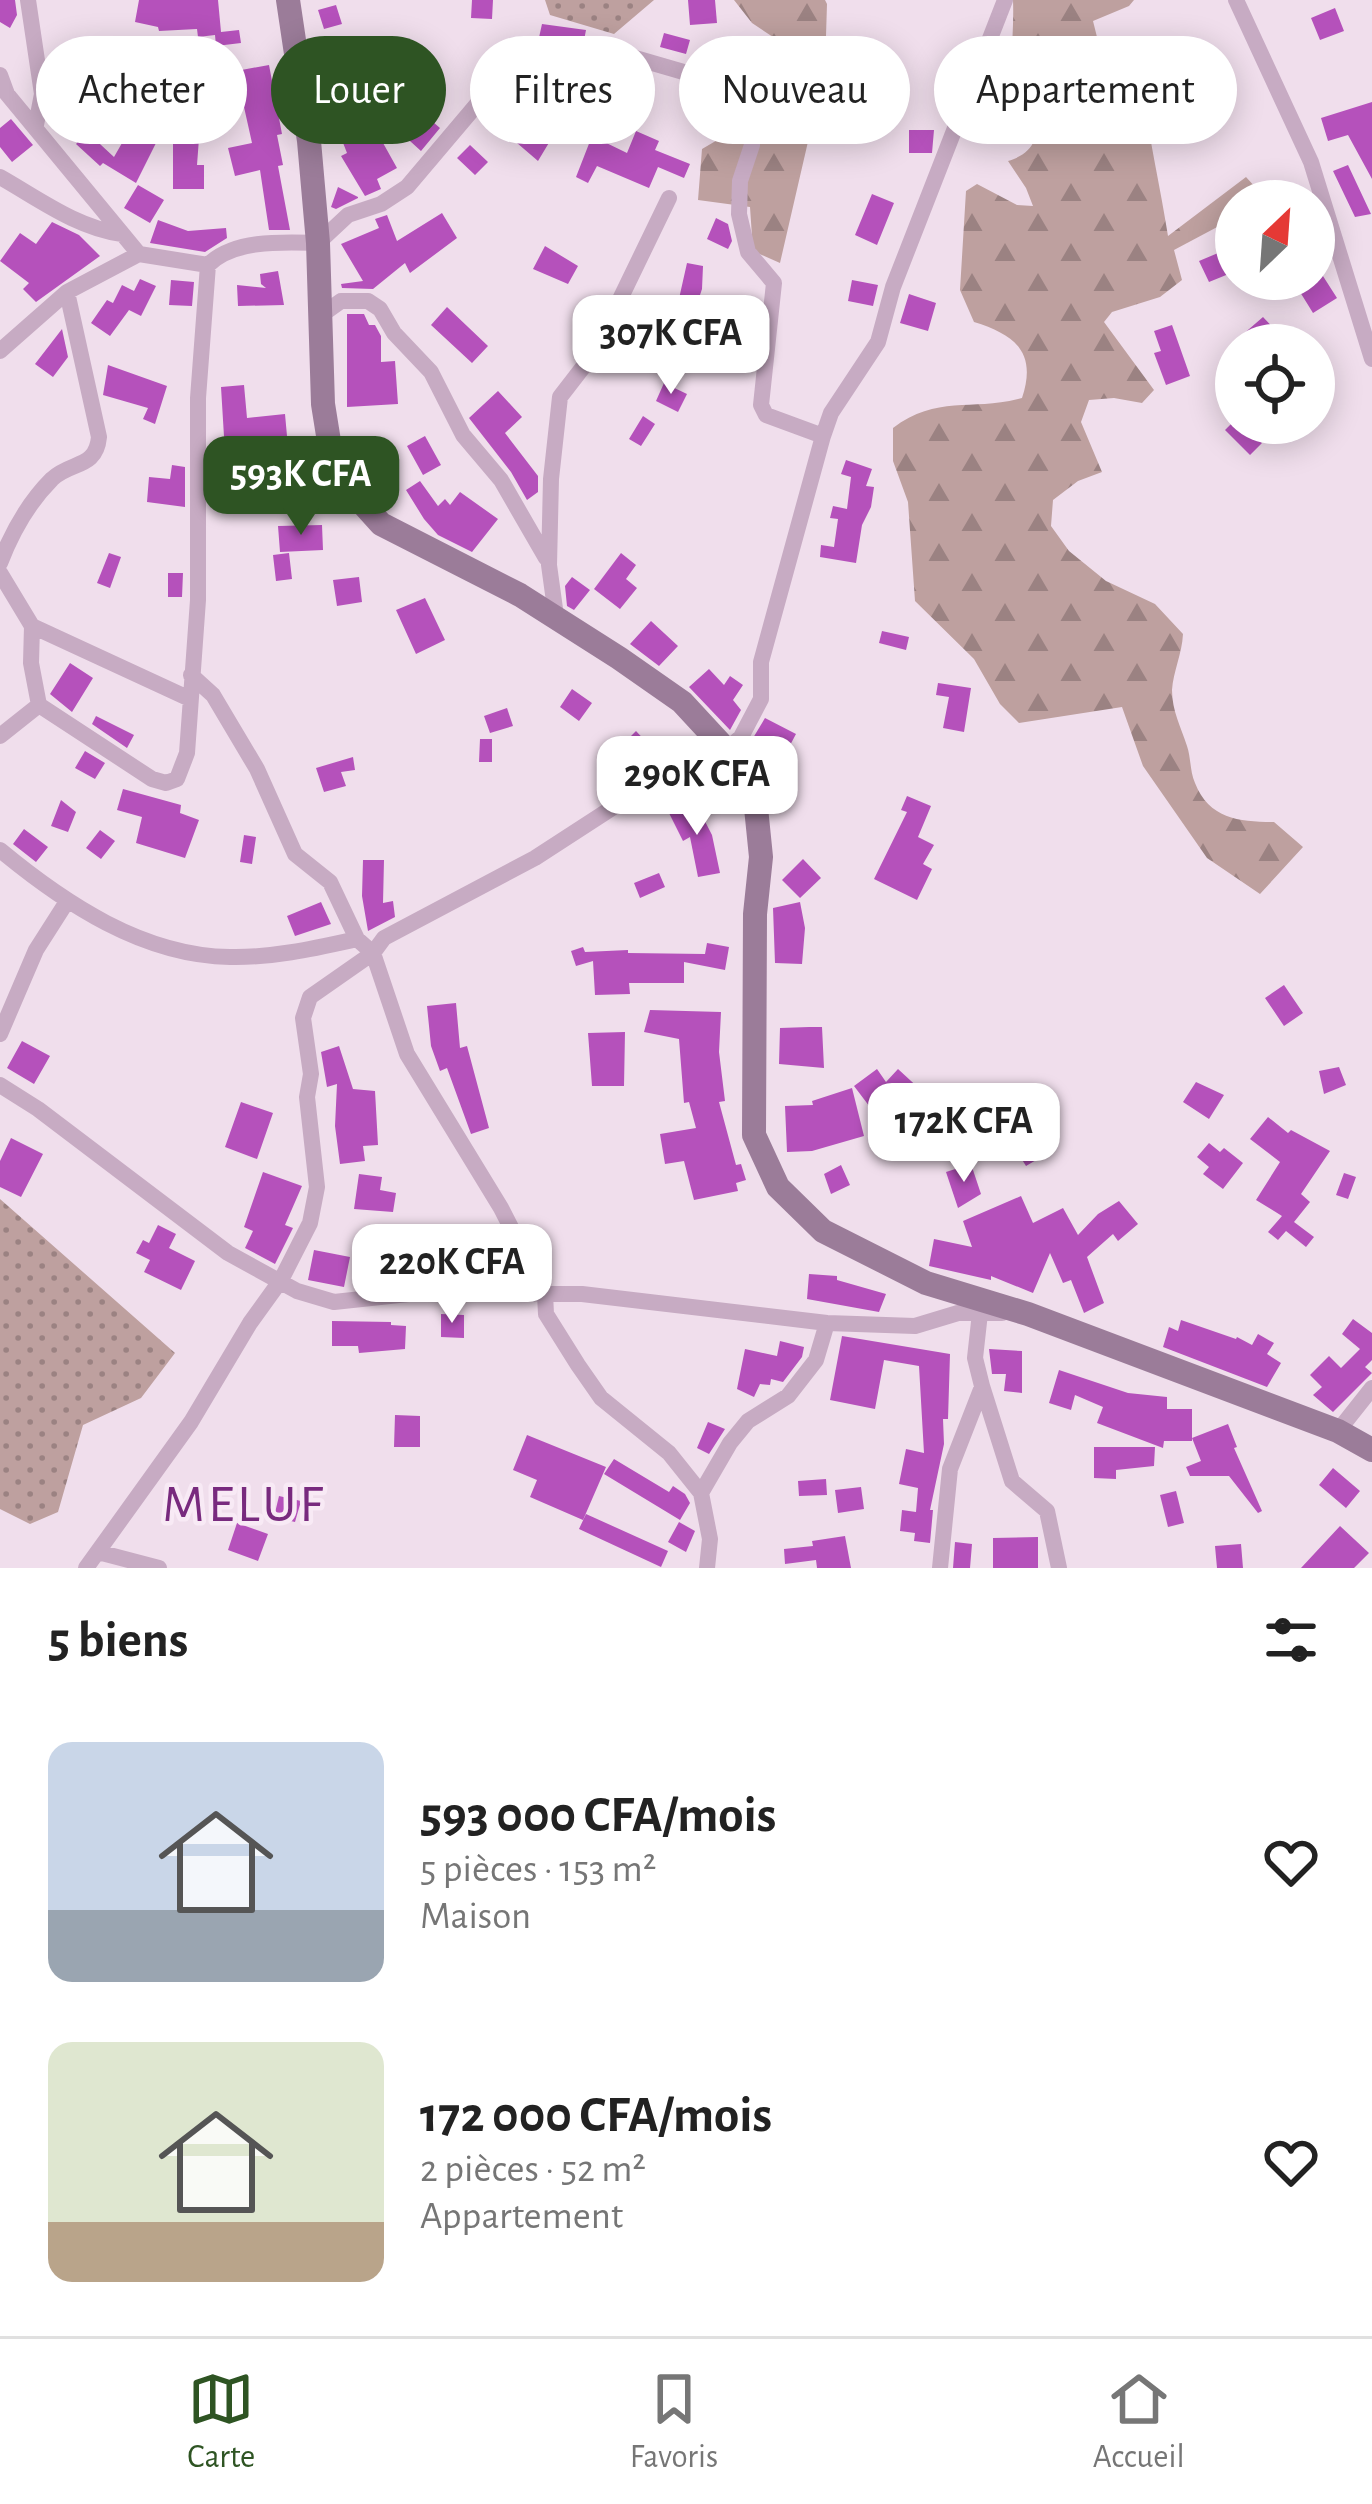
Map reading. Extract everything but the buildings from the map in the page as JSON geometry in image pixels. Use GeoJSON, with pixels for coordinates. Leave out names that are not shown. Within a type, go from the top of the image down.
{"type":"FeatureCollection","features":[{"type":"Feature","properties":{"kind":"main road"},"geometry":{"type":"LineString","coordinates":[[288,0],[309,141],[323,404],[331,454],[354,494],[382,524],[556,616],[682,702],[742,768],[754,788],[760,857],[754,914],[754,1136],[778,1187],[823,1231],[926,1283],[1028,1314],[1338,1431],[1372,1450]]}},
{"type":"Feature","properties":{"kind":"street"},"geometry":{"type":"LineString","coordinates":[[28,0],[36,54]]}},
{"type":"Feature","properties":{"kind":"street"},"geometry":{"type":"LineString","coordinates":[[86,1568],[191,1422],[281,1280],[310,1223],[317,1187],[303,1018],[310,997],[373,953],[384,938],[535,858],[666,773],[725,751],[741,737],[761,699],[761,662],[831,413],[878,342],[907,248],[1005,0]]}},
{"type":"Feature","properties":{"kind":"street"},"geometry":{"type":"LineString","coordinates":[[1236,0],[1311,162],[1372,359]]}},
{"type":"Feature","properties":{"kind":"street"},"geometry":{"type":"LineString","coordinates":[[0,351],[67,292],[139,254],[208,265],[222,254],[272,242],[318,243],[348,215],[397,196],[476,102],[506,76],[584,64],[611,51],[687,73],[753,110],[752,145],[740,181],[739,214],[748,251],[774,284],[761,405],[766,415],[823,436]]}},
{"type":"Feature","properties":{"kind":"street"},"geometry":{"type":"LineString","coordinates":[[0,75],[7,94],[36,124]]}},
{"type":"Feature","properties":{"kind":"street"},"geometry":{"type":"LineString","coordinates":[[52,144],[139,254]]}},
{"type":"Feature","properties":{"kind":"street"},"geometry":{"type":"LineString","coordinates":[[0,177],[98,231],[122,234]]}},
{"type":"Feature","properties":{"kind":"street"},"geometry":{"type":"LineString","coordinates":[[556,616],[549,565],[551,479],[560,398],[568,381],[594,353],[669,198]]}},
{"type":"Feature","properties":{"kind":"street"},"geometry":{"type":"LineString","coordinates":[[0,573],[32,626],[31,663],[39,705],[152,779],[166,783],[177,779],[184,767],[200,551],[198,398],[208,265]]}},
{"type":"Feature","properties":{"kind":"street"},"geometry":{"type":"LineString","coordinates":[[0,563],[18,521],[44,489],[62,472],[90,462],[98,450],[67,292]]}},
{"type":"Feature","properties":{"kind":"street"},"geometry":{"type":"LineString","coordinates":[[320,316],[340,301],[368,301],[380,309],[394,333],[431,372],[463,434],[502,480],[549,565]]}},
{"type":"Feature","properties":{"kind":"street"},"geometry":{"type":"LineString","coordinates":[[32,626],[190,699]]}},
{"type":"Feature","properties":{"kind":"street"},"geometry":{"type":"LineString","coordinates":[[191,675],[213,695],[257,769],[296,854],[330,881],[357,939],[373,953],[407,1054],[500,1208],[545,1294],[546,1314],[593,1389],[669,1453],[701,1493],[710,1539],[707,1568]]}},
{"type":"Feature","properties":{"kind":"street"},"geometry":{"type":"LineString","coordinates":[[0,736],[39,705]]}},
{"type":"Feature","properties":{"kind":"street"},"geometry":{"type":"LineString","coordinates":[[0,850],[66,903],[199,955],[256,957],[357,939]]}},
{"type":"Feature","properties":{"kind":"street"},"geometry":{"type":"LineString","coordinates":[[0,1034],[36,950],[66,903]]}},
{"type":"Feature","properties":{"kind":"street"},"geometry":{"type":"LineString","coordinates":[[0,1085],[38,1108],[228,1253],[297,1291],[334,1302],[427,1292],[582,1294],[827,1323],[915,1326],[958,1313],[1028,1314]]}},
{"type":"Feature","properties":{"kind":"street"},"geometry":{"type":"LineString","coordinates":[[980,1313],[975,1358],[982,1386],[1012,1481],[1047,1511],[1059,1568]]}},
{"type":"Feature","properties":{"kind":"street"},"geometry":{"type":"LineString","coordinates":[[701,1493],[748,1421],[788,1396],[816,1360],[827,1323]]}},
{"type":"Feature","properties":{"kind":"street"},"geometry":{"type":"LineString","coordinates":[[940,1568],[950,1469],[982,1386]]}},
{"type":"Feature","properties":{"kind":"street"},"geometry":{"type":"LineString","coordinates":[[1338,1431],[1372,1388]]}},
{"type":"Feature","properties":{"kind":"street"},"geometry":{"type":"LineString","coordinates":[[98,1552],[159,1568]]}},
{"type":"Feature","properties":{"kind":"green space"},"geometry":{"type":"Polygon","coordinates":[[[545,0],[654,0],[614,34],[550,15],[545,0]]]}},
{"type":"Feature","properties":{"kind":"green space"},"geometry":{"type":"Polygon","coordinates":[[[734,0],[825,0],[827,4],[826,36],[772,36],[752,23],[734,0]]]}},
{"type":"Feature","properties":{"kind":"green space"},"geometry":{"type":"Polygon","coordinates":[[[1013,0],[1134,0],[1093,21],[1097,36],[1012,36],[1013,0]]]}},
{"type":"Feature","properties":{"kind":"green space"},"geometry":{"type":"Polygon","coordinates":[[[711,144],[807,144],[780,263],[753,251],[750,207],[698,200],[702,149],[711,144]]]}},
{"type":"Feature","properties":{"kind":"green space"},"geometry":{"type":"Polygon","coordinates":[[[1032,144],[1151,144],[1168,236],[1215,200],[1215,228],[1174,250],[1182,280],[1160,297],[1112,312],[1104,322],[1154,390],[1142,403],[1089,400],[1081,422],[1102,472],[1078,481],[1053,500],[1051,526],[1069,551],[1106,581],[1155,604],[1183,634],[1172,698],[1201,795],[1227,816],[1274,822],[1303,847],[1260,894],[1207,858],[1143,766],[1122,707],[1019,723],[1000,704],[974,659],[915,601],[908,502],[893,461],[893,428],[941,407],[1022,398],[1027,369],[1019,348],[1001,333],[974,322],[960,290],[966,191],[977,184],[1017,205],[1033,206],[1008,161],[1032,144]]]}},
{"type":"Feature","properties":{"kind":"green space"},"geometry":{"type":"Polygon","coordinates":[[[0,1199],[175,1353],[141,1398],[83,1425],[58,1512],[30,1524],[0,1509],[0,1199]]]}},
{"type":"Feature","properties":{"kind":"district","name":"MELUF"},"geometry":{"type":"Point","coordinates":[244,1505]}}]}
